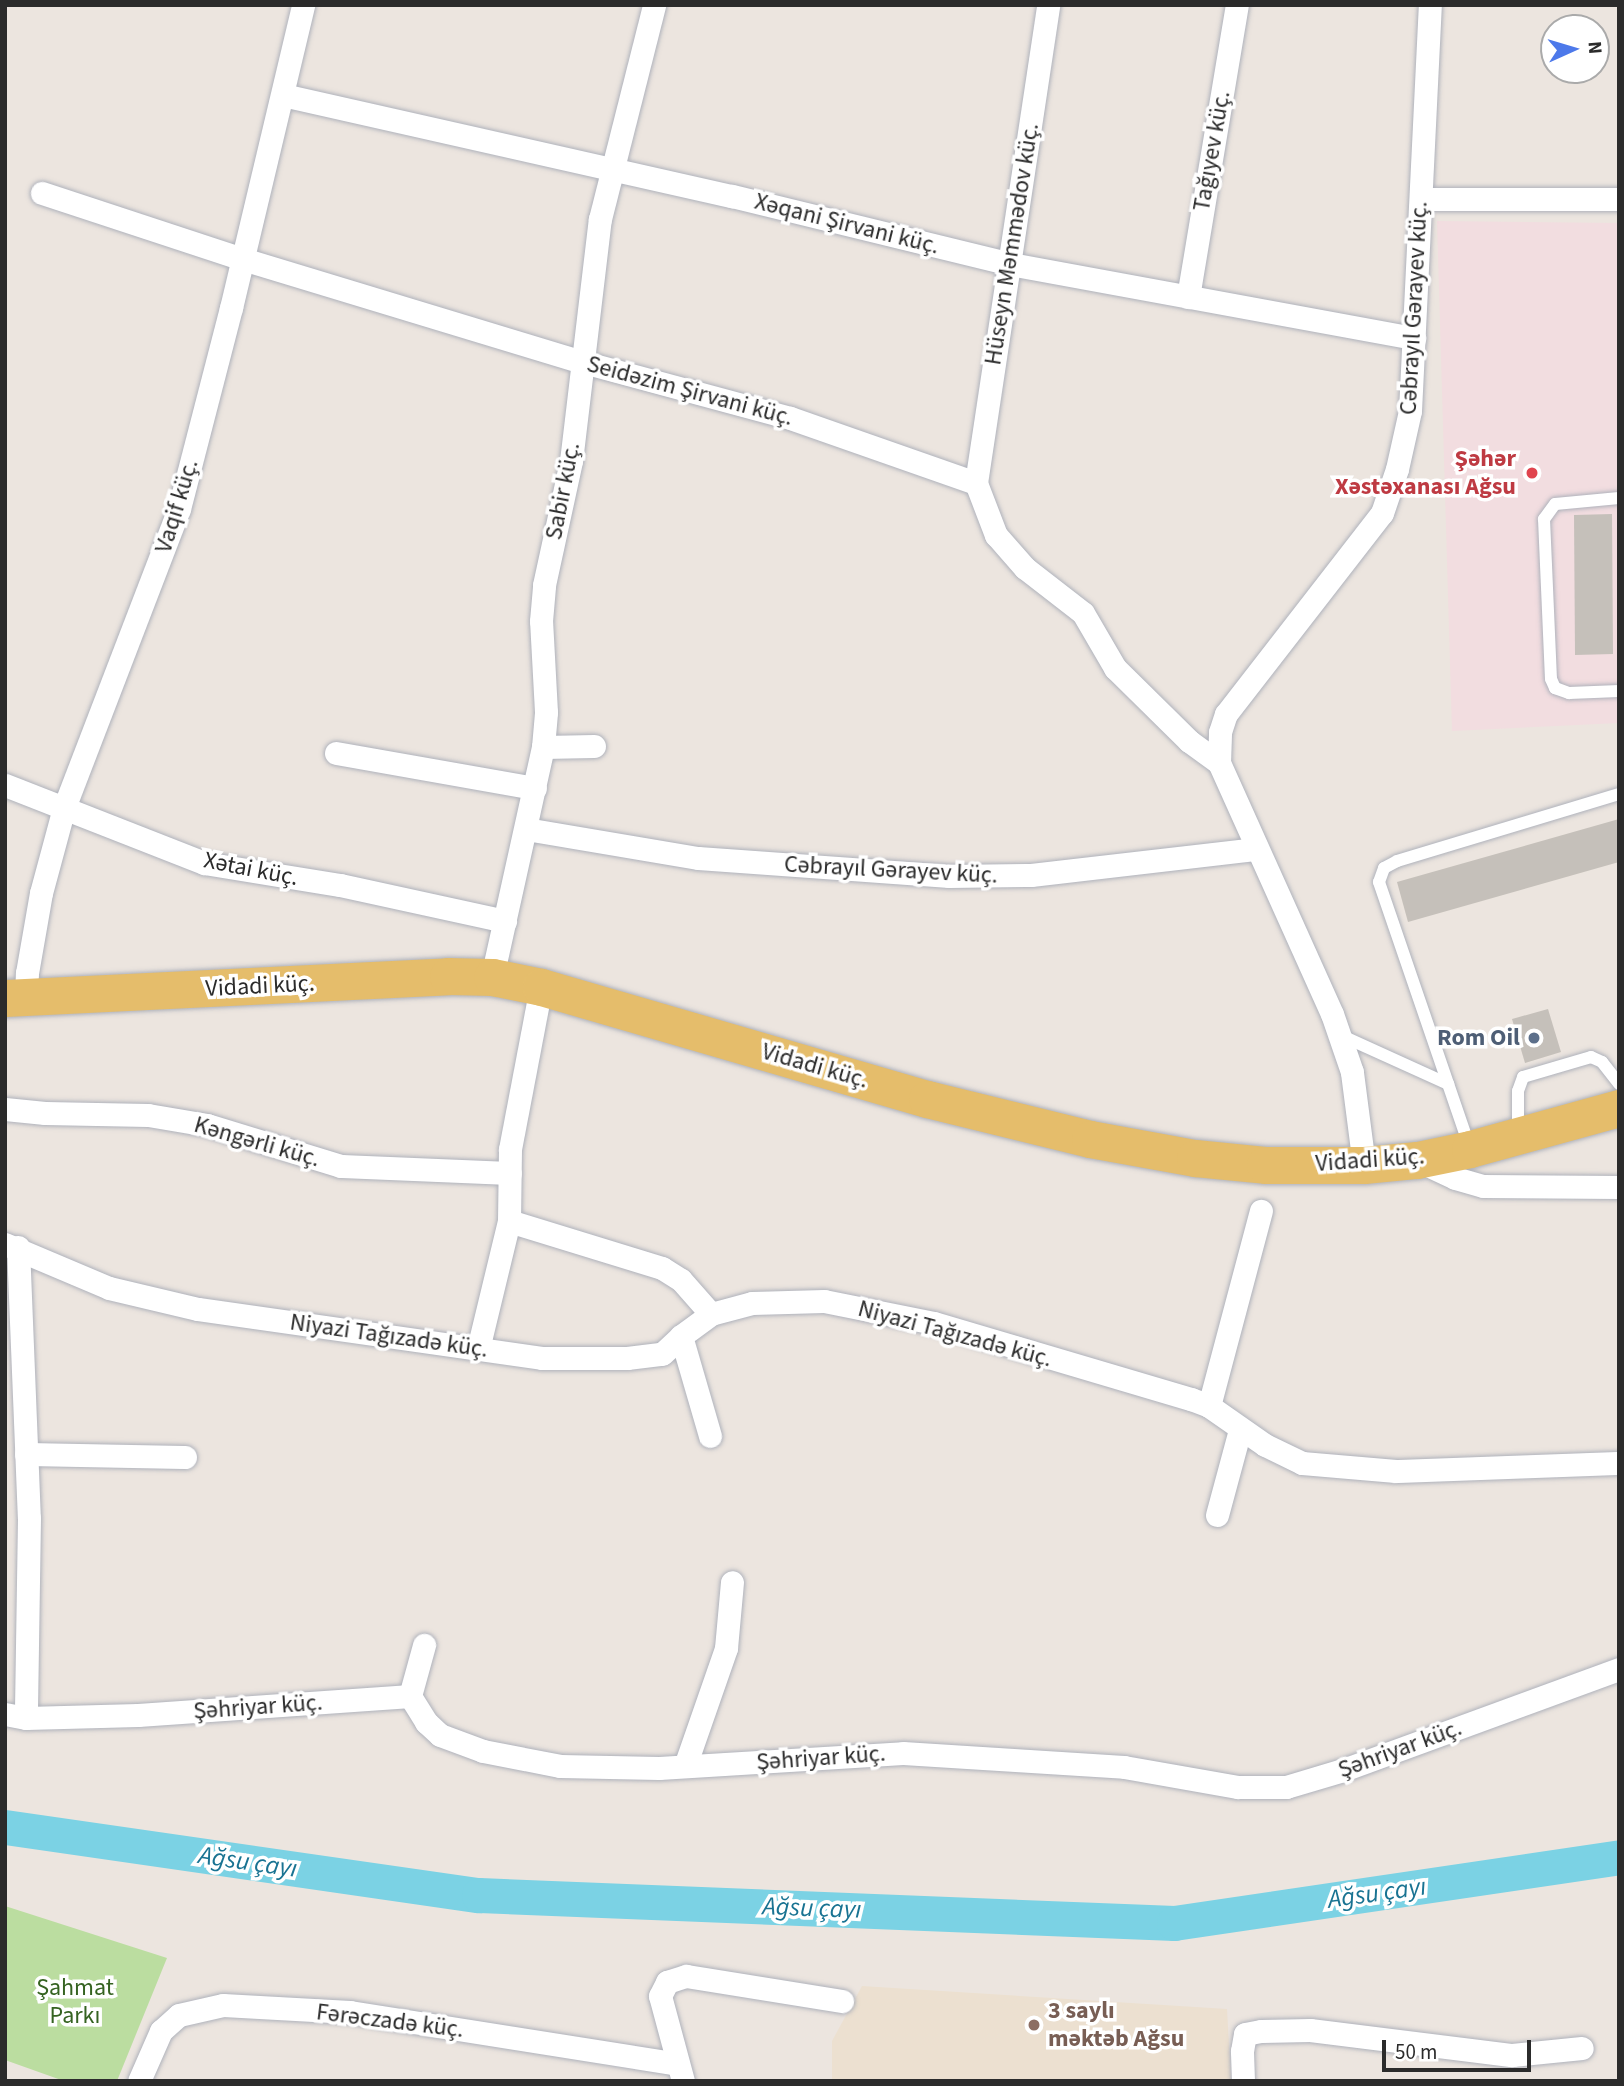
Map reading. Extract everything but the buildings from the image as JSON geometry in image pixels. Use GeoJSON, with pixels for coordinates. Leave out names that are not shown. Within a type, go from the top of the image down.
{"type":"FeatureCollection","features":[{"type":"Feature","properties":{"kind":"main road","name":"Vidadi küç."},"geometry":{"type":"LineString","coordinates":[[16,999],[449,976],[492,977],[541,987],[927,1099],[1090,1139],[1230,1161],[1364,1164],[1417,1160],[1470,1149],[1619,1108]]}},
{"type":"Feature","properties":{"kind":"street","name":"Vaqif küç."},"geometry":{"type":"LineString","coordinates":[[16,999],[27,973],[41,892],[64,808],[179,509],[243,259],[303,5]]}},
{"type":"Feature","properties":{"kind":"street","name":"Sabir küç."},"geometry":{"type":"LineString","coordinates":[[492,977],[543,747],[546,712],[541,621],[544,585],[571,461],[600,219],[654,5]]}},
{"type":"Feature","properties":{"kind":"street","name":"Hüseyn Məmmədov küç."},"geometry":{"type":"LineString","coordinates":[[976,483],[1048,5]]}},
{"type":"Feature","properties":{"kind":"street","name":"Tağıyev küç."},"geometry":{"type":"LineString","coordinates":[[1188,297],[1237,5]]}},
{"type":"Feature","properties":{"kind":"street","name":"Cəbrayıl Gərayev küç."},"geometry":{"type":"LineString","coordinates":[[1219,763],[1220,732],[1226,714],[1382,513],[1397,469],[1410,411],[1430,5]]}},
{"type":"Feature","properties":{"kind":"street","name":"Xəqani Şirvani küç."},"geometry":{"type":"LineString","coordinates":[[283,94],[611,168],[1010,264],[1414,338]]}},
{"type":"Feature","properties":{"kind":"street","name":"Seidəzim Şirvani küç."},"geometry":{"type":"LineString","coordinates":[[42,193],[243,259],[583,362],[790,418],[976,483]]}},
{"type":"Feature","properties":{"kind":"street"},"geometry":{"type":"LineString","coordinates":[[1420,199],[1619,199]]}},
{"type":"Feature","properties":{"kind":"street"},"geometry":{"type":"LineString","coordinates":[[976,483],[996,535],[1025,568],[1083,613],[1115,668],[1189,741],[1219,763],[1339,1035],[1352,1072],[1364,1164]]}},
{"type":"Feature","properties":{"kind":"street"},"geometry":{"type":"LineString","coordinates":[[543,747],[594,746]]}},
{"type":"Feature","properties":{"kind":"street"},"geometry":{"type":"LineString","coordinates":[[337,753],[535,788]]}},
{"type":"Feature","properties":{"kind":"street","name":"Xətai küç."},"geometry":{"type":"LineString","coordinates":[[5,785],[204,863],[340,885],[505,921]]}},
{"type":"Feature","properties":{"kind":"street","name":"Cəbrayıl Gərayev küç."},"geometry":{"type":"LineString","coordinates":[[526,829],[698,858],[949,876],[1031,875],[1258,849]]}},
{"type":"Feature","properties":{"kind":"street"},"geometry":{"type":"LineString","coordinates":[[478,1349],[509,1221],[510,1149],[541,987]]}},
{"type":"Feature","properties":{"kind":"street","name":"Kəngərli küç."},"geometry":{"type":"LineString","coordinates":[[5,1109],[45,1113],[148,1115],[207,1125],[341,1166],[510,1173]]}},
{"type":"Feature","properties":{"kind":"street"},"geometry":{"type":"LineString","coordinates":[[1417,1160],[1455,1178],[1483,1186],[1619,1187]]}},
{"type":"Feature","properties":{"kind":"street"},"geometry":{"type":"LineString","coordinates":[[1209,1406],[1261,1211]]}},
{"type":"Feature","properties":{"kind":"street"},"geometry":{"type":"LineString","coordinates":[[509,1221],[662,1268],[681,1280],[711,1314]]}},
{"type":"Feature","properties":{"kind":"street","name":"Niyazi Tağızadə küç."},"geometry":{"type":"LineString","coordinates":[[12,1245],[109,1288],[198,1309],[542,1358],[627,1358],[662,1354],[711,1314],[752,1303],[824,1301],[934,1323],[1209,1406],[1240,1430],[1302,1463],[1396,1471],[1619,1463]]}},
{"type":"Feature","properties":{"kind":"street","name":"Şəhriyar küç."},"geometry":{"type":"LineString","coordinates":[[12,1245],[29,1518],[15,1716],[138,1715],[410,1696],[426,1722],[440,1735],[483,1751],[560,1766],[685,1766],[903,1753],[1124,1766],[1238,1787],[1286,1787],[1343,1770],[1619,1670]]}},
{"type":"Feature","properties":{"kind":"street"},"geometry":{"type":"LineString","coordinates":[[681,1336],[710,1436]]}},
{"type":"Feature","properties":{"kind":"street"},"geometry":{"type":"LineString","coordinates":[[1217,1515],[1240,1430]]}},
{"type":"Feature","properties":{"kind":"street"},"geometry":{"type":"LineString","coordinates":[[26,1454],[185,1457]]}},
{"type":"Feature","properties":{"kind":"street"},"geometry":{"type":"LineString","coordinates":[[685,1766],[726,1648],[732,1582]]}},
{"type":"Feature","properties":{"kind":"street"},"geometry":{"type":"LineString","coordinates":[[410,1696],[424,1644]]}},
{"type":"Feature","properties":{"kind":"street"},"geometry":{"type":"LineString","coordinates":[[681,2072],[660,1996],[667,1982],[686,1976],[842,2001]]}},
{"type":"Feature","properties":{"kind":"street","name":"Fərəczadə küç."},"geometry":{"type":"LineString","coordinates":[[139,2081],[161,2031],[179,2015],[223,2005],[350,2012],[681,2072]]}},
{"type":"Feature","properties":{"kind":"street"},"geometry":{"type":"LineString","coordinates":[[1243,2081],[1242,2050],[1245,2034],[1261,2031],[1310,2030],[1512,2055],[1582,2048]]}},
{"type":"Feature","properties":{"kind":"lane"},"geometry":{"type":"LineString","coordinates":[[1619,498],[1555,504],[1544,519],[1551,679],[1555,688],[1569,693],[1619,691]]}},
{"type":"Feature","properties":{"kind":"lane"},"geometry":{"type":"LineString","coordinates":[[1470,1149],[1379,882],[1384,868],[1397,861],[1619,794]]}},
{"type":"Feature","properties":{"kind":"lane"},"geometry":{"type":"LineString","coordinates":[[1339,1035],[1448,1084]]}},
{"type":"Feature","properties":{"kind":"lane"},"geometry":{"type":"LineString","coordinates":[[1518,1136],[1518,1091],[1523,1077],[1591,1057],[1602,1062],[1619,1084]]}},
{"type":"Feature","properties":{"kind":"shaded area","name":"Şəhər Xəstəxanası Ağsu"},"geometry":{"type":"Polygon","coordinates":[[[1437,221],[1619,223],[1619,723],[1452,731],[1437,221]]]}},
{"type":"Feature","properties":{"kind":"shaded area","name":"3 saylı məktəb Ağsu"},"geometry":{"type":"Polygon","coordinates":[[[862,1986],[1227,2009],[1231,2081],[832,2081],[832,2041],[862,1986]]]}},
{"type":"Feature","properties":{"kind":"green space","name":"Şahmat Parkı"},"geometry":{"type":"Polygon","coordinates":[[[5,1906],[167,1958],[117,2081],[64,2081],[5,2060],[5,1906]]]}},
{"type":"Feature","properties":{"kind":"waterway","name":"Ağsu çayı"},"geometry":{"type":"LineString","coordinates":[[5,1827],[479,1895],[1174,1923],[1619,1857]]}},
{"type":"Feature","properties":{"kind":"place","name":"Şəhər Xəstəxanası Ağsu"},"geometry":{"type":"Point","coordinates":[1532,473]}},
{"type":"Feature","properties":{"kind":"place","name":"Rom Oil"},"geometry":{"type":"Point","coordinates":[1534,1038]}},
{"type":"Feature","properties":{"kind":"place","name":"3 saylı məktəb Ağsu"},"geometry":{"type":"Point","coordinates":[1034,2025]}}]}
